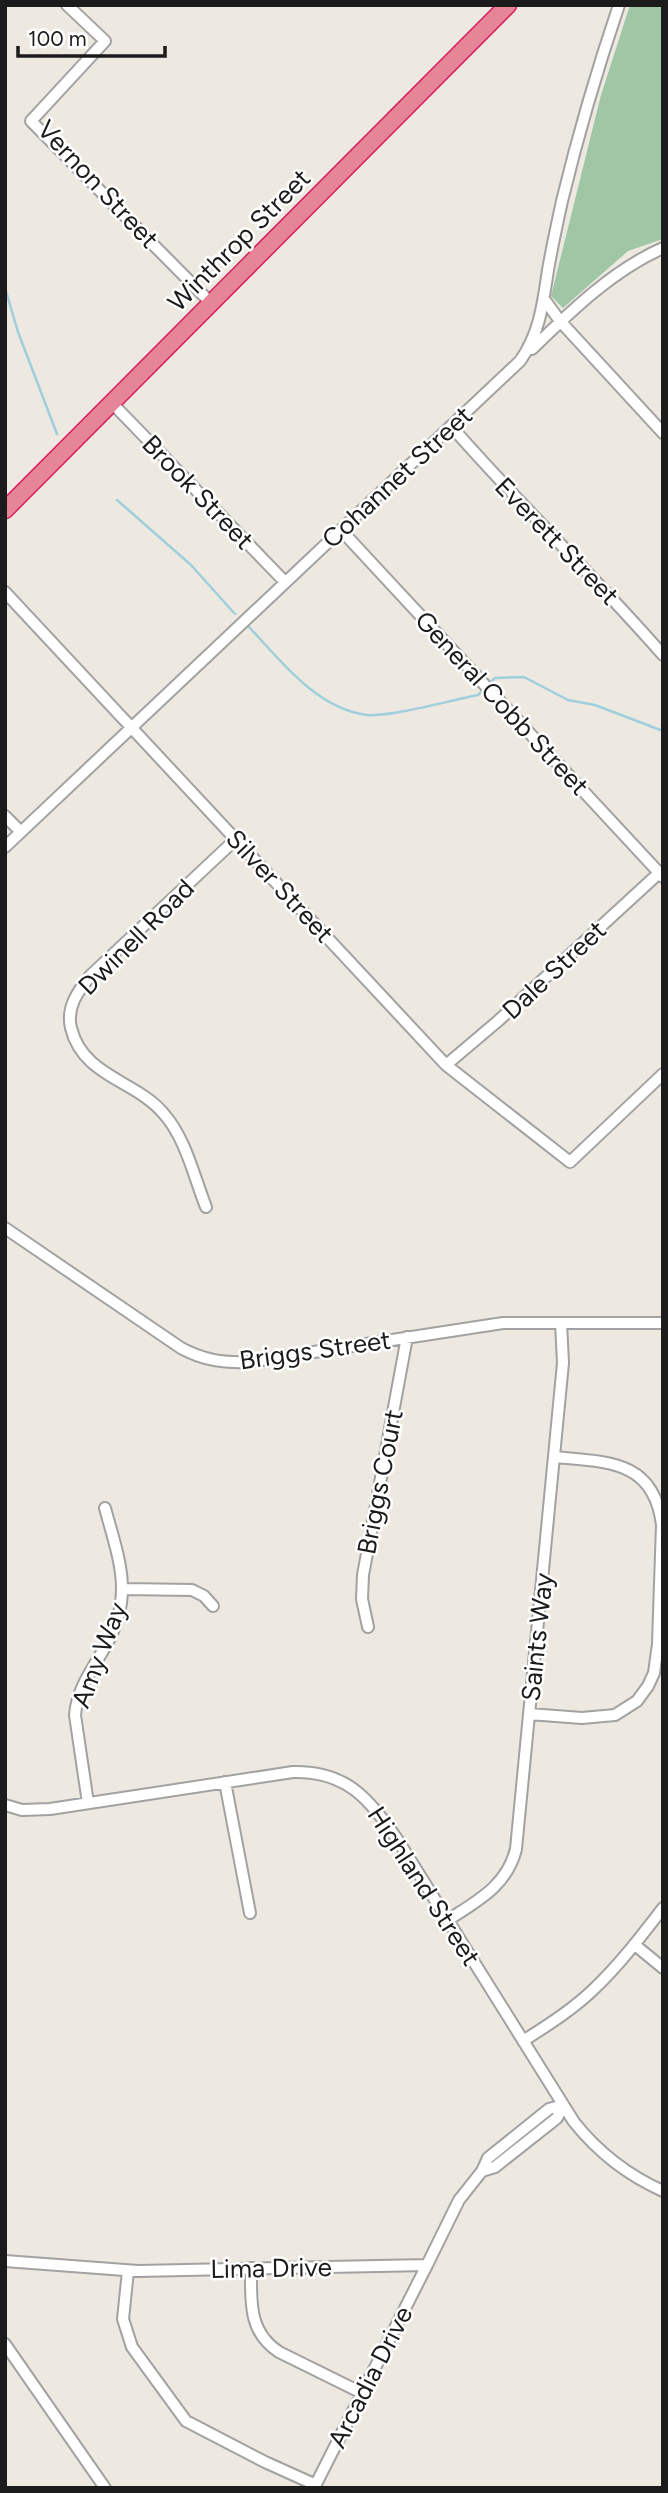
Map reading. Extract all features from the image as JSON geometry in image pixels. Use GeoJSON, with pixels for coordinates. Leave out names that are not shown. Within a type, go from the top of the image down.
{"type":"FeatureCollection","features":[{"type":"Feature","properties":{"kind":"highway","name":"Winthrop Street"},"geometry":{"type":"LineString","coordinates":[[5,510],[508,5]]}},
{"type":"Feature","properties":{"kind":"street","name":"Vernon Street"},"geometry":{"type":"LineString","coordinates":[[66,5],[105,41],[31,121],[211,303]]}},
{"type":"Feature","properties":{"kind":"street","name":"Cohannet Street"},"geometry":{"type":"LineString","coordinates":[[5,847],[520,361],[535,336],[572,161],[619,5]]}},
{"type":"Feature","properties":{"kind":"street"},"geometry":{"type":"LineString","coordinates":[[520,361],[560,321],[619,273],[663,248]]}},
{"type":"Feature","properties":{"kind":"street"},"geometry":{"type":"LineString","coordinates":[[544,299],[560,321],[663,433]]}},
{"type":"Feature","properties":{"kind":"street","name":"Brook Street"},"geometry":{"type":"LineString","coordinates":[[111,402],[285,582]]}},
{"type":"Feature","properties":{"kind":"street","name":"Everett Street"},"geometry":{"type":"LineString","coordinates":[[451,426],[663,655]]}},
{"type":"Feature","properties":{"kind":"street","name":"General Cobb Street"},"geometry":{"type":"LineString","coordinates":[[341,530],[661,875]]}},
{"type":"Feature","properties":{"kind":"street","name":"Silver Street"},"geometry":{"type":"LineString","coordinates":[[5,592],[446,1065],[570,1162],[663,1074]]}},
{"type":"Feature","properties":{"kind":"street"},"geometry":{"type":"LineString","coordinates":[[5,816],[21,832]]}},
{"type":"Feature","properties":{"kind":"street","name":"Dwinell Road"},"geometry":{"type":"LineString","coordinates":[[206,1207],[181,1141],[166,1116],[148,1098],[91,1063],[73,1035],[70,1013],[77,992],[91,975],[236,839]]}},
{"type":"Feature","properties":{"kind":"street","name":"Dale Street"},"geometry":{"type":"LineString","coordinates":[[446,1065],[661,875]]}},
{"type":"Feature","properties":{"kind":"street","name":"Briggs Street"},"geometry":{"type":"LineString","coordinates":[[5,1228],[181,1348],[208,1360],[248,1362],[503,1323],[663,1323]]}},
{"type":"Feature","properties":{"kind":"street","name":"Saints Way"},"geometry":{"type":"LineString","coordinates":[[448,1920],[493,1890],[507,1874],[516,1849],[563,1363],[561,1323]]}},
{"type":"Feature","properties":{"kind":"street","name":"Briggs Court"},"geometry":{"type":"LineString","coordinates":[[368,1627],[362,1599],[363,1575],[407,1337]]}},
{"type":"Feature","properties":{"kind":"street"},"geometry":{"type":"LineString","coordinates":[[529,1714],[598,1718],[615,1715],[627,1709],[648,1686],[654,1673],[658,1644],[662,1525],[653,1492],[640,1476],[618,1464],[554,1457]]}},
{"type":"Feature","properties":{"kind":"street","name":"Amy Way"},"geometry":{"type":"LineString","coordinates":[[88,1803],[75,1715],[76,1703],[80,1688],[108,1642],[124,1589],[122,1571],[105,1508]]}},
{"type":"Feature","properties":{"kind":"street"},"geometry":{"type":"LineString","coordinates":[[124,1589],[192,1590],[204,1596],[213,1606]]}},
{"type":"Feature","properties":{"kind":"street","name":"Highland Street"},"geometry":{"type":"LineString","coordinates":[[5,1805],[22,1810],[36,1810],[281,1773],[306,1772],[333,1776],[355,1789],[386,1822],[580,2130],[608,2158],[640,2180],[663,2191]]}},
{"type":"Feature","properties":{"kind":"street"},"geometry":{"type":"LineString","coordinates":[[225,1782],[250,1913]]}},
{"type":"Feature","properties":{"kind":"street"},"geometry":{"type":"LineString","coordinates":[[523,2041],[559,2018],[596,1988],[635,1945],[663,1908]]}},
{"type":"Feature","properties":{"kind":"street"},"geometry":{"type":"LineString","coordinates":[[635,1945],[663,1968]]}},
{"type":"Feature","properties":{"kind":"street"},"geometry":{"type":"LineString","coordinates":[[427,2266],[459,2200],[482,2171],[495,2167],[557,2118],[563,2105]]}},
{"type":"Feature","properties":{"kind":"street","name":"Lima Drive"},"geometry":{"type":"LineString","coordinates":[[5,2261],[128,2271],[427,2266]]}},
{"type":"Feature","properties":{"kind":"street","name":"Arcadia Drive"},"geometry":{"type":"LineString","coordinates":[[315,2486],[427,2266]]}},
{"type":"Feature","properties":{"kind":"street"},"geometry":{"type":"LineString","coordinates":[[251,2268],[252,2313],[267,2344],[362,2393]]}},
{"type":"Feature","properties":{"kind":"street"},"geometry":{"type":"LineString","coordinates":[[128,2271],[123,2319],[132,2347],[186,2421],[315,2486]]}},
{"type":"Feature","properties":{"kind":"street"},"geometry":{"type":"LineString","coordinates":[[5,2344],[104,2488]]}},
{"type":"Feature","properties":{"kind":"green space"},"geometry":{"type":"Polygon","coordinates":[[[630,5],[663,5],[663,239],[628,251],[563,308],[551,296],[601,95],[630,5]]]}},
{"type":"Feature","properties":{"kind":"waterway"},"geometry":{"type":"LineString","coordinates":[[5,288],[18,332],[57,434]]}},
{"type":"Feature","properties":{"kind":"waterway"},"geometry":{"type":"LineString","coordinates":[[117,500],[191,565],[235,614]]}},
{"type":"Feature","properties":{"kind":"waterway"},"geometry":{"type":"LineString","coordinates":[[249,627],[301,682],[332,704],[349,711],[378,715],[422,708],[478,695],[485,688]]}},
{"type":"Feature","properties":{"kind":"waterway"},"geometry":{"type":"LineString","coordinates":[[490,683],[495,678],[524,677],[568,700],[595,705],[663,731]]}}]}
